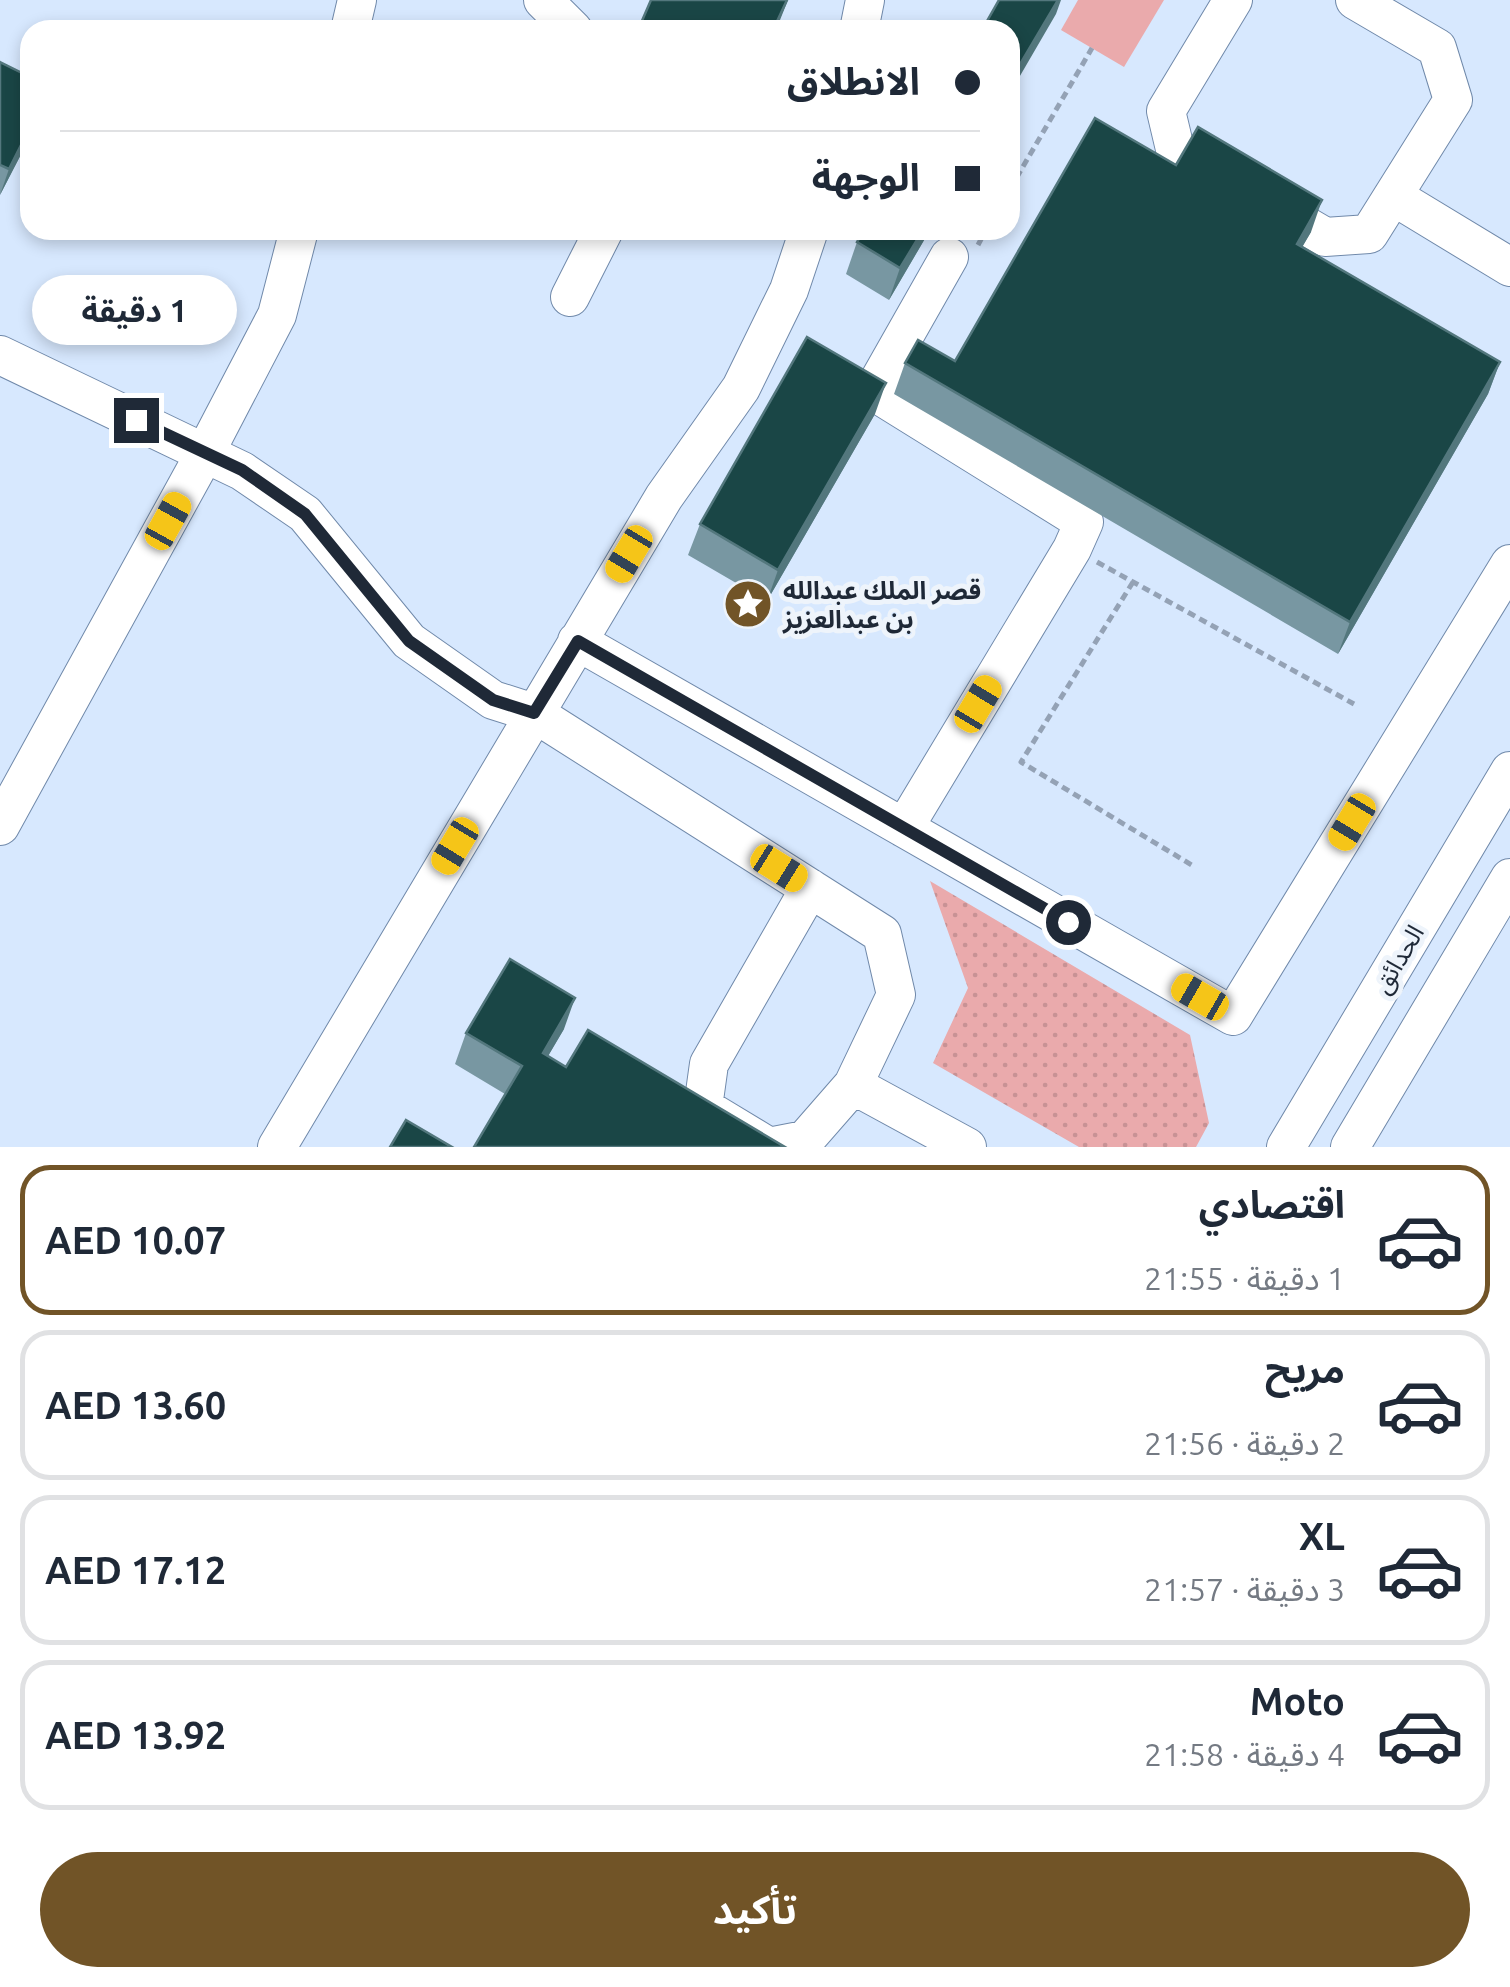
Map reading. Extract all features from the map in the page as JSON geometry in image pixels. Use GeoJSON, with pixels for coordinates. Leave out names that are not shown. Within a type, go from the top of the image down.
{"type":"FeatureCollection","features":[{"type":"Feature","properties":{"kind":"street"},"geometry":{"type":"LineString","coordinates":[[543,0],[563,20]]}},
{"type":"Feature","properties":{"kind":"street"},"geometry":{"type":"LineString","coordinates":[[1233,0],[1166,111],[1175,150],[1325,237],[1369,234],[1454,100],[1437,48],[1355,0]]}},
{"type":"Feature","properties":{"kind":"street"},"geometry":{"type":"LineString","coordinates":[[1393,196],[1510,268]]}},
{"type":"Feature","properties":{"kind":"street"},"geometry":{"type":"LineString","coordinates":[[0,826],[277,315],[296,240]]}},
{"type":"Feature","properties":{"kind":"street"},"geometry":{"type":"LineString","coordinates":[[570,296],[599,240]]}},
{"type":"Feature","properties":{"kind":"street"},"geometry":{"type":"LineString","coordinates":[[277,1147],[664,497],[742,388],[789,290],[806,240]]}},
{"type":"Feature","properties":{"kind":"street"},"geometry":{"type":"LineString","coordinates":[[904,828],[1072,549],[1084,522],[874,391],[961,254]]}},
{"type":"Feature","properties":{"kind":"street"},"geometry":{"type":"LineString","coordinates":[[0,355],[242,470],[305,514],[409,641],[493,700],[534,713],[810,888],[882,934],[896,995],[853,1085],[804,1140],[768,1147],[703,1107],[710,1064],[810,888]]}},
{"type":"Feature","properties":{"kind":"street"},"geometry":{"type":"LineString","coordinates":[[578,641],[1232,1016],[1510,564]]}},
{"type":"Feature","properties":{"kind":"street","name":"الحدائق"},"geometry":{"type":"LineString","coordinates":[[1286,1147],[1510,771]]}},
{"type":"Feature","properties":{"kind":"street"},"geometry":{"type":"LineString","coordinates":[[1350,1147],[1510,878]]}},
{"type":"Feature","properties":{"kind":"street"},"geometry":{"type":"LineString","coordinates":[[853,1085],[967,1147]]}},
{"type":"Feature","properties":{"kind":"path"},"geometry":{"type":"LineString","coordinates":[[1020,173],[1092,48]]}},
{"type":"Feature","properties":{"kind":"path"},"geometry":{"type":"LineString","coordinates":[[961,254],[976,240]]}},
{"type":"Feature","properties":{"kind":"path"},"geometry":{"type":"LineString","coordinates":[[1072,549],[1354,704]]}},
{"type":"Feature","properties":{"kind":"path"},"geometry":{"type":"LineString","coordinates":[[1133,582],[1021,762],[1196,866]]}},
{"type":"Feature","properties":{"kind":"shaded area"},"geometry":{"type":"Polygon","coordinates":[[[1078,0],[1164,0],[1124,67],[1061,30],[1078,0]]]}},
{"type":"Feature","properties":{"kind":"shaded area"},"geometry":{"type":"Polygon","coordinates":[[[930,881],[1190,1035],[1209,1123],[1196,1147],[1079,1147],[933,1063],[968,988],[930,881]]]}},
{"type":"Feature","properties":{"kind":"building"},"geometry":{"type":"Polygon","coordinates":[[[651,0],[787,0],[778,20],[642,20],[651,0]]]}},
{"type":"Feature","properties":{"kind":"building"},"geometry":{"type":"Polygon","coordinates":[[[999,0],[1058,0],[1020,64],[1020,20],[988,20],[999,0]]]}},
{"type":"Feature","properties":{"kind":"building"},"geometry":{"type":"Polygon","coordinates":[[[0,62],[20,72],[20,147],[9,169],[0,165],[0,62]]]}},
{"type":"Feature","properties":{"kind":"building"},"geometry":{"type":"Polygon","coordinates":[[[1095,118],[1176,165],[1198,127],[1322,200],[1297,244],[1500,362],[1350,622],[905,363],[918,340],[955,361],[1095,118]]]}},
{"type":"Feature","properties":{"kind":"building"},"geometry":{"type":"Polygon","coordinates":[[[858,240],[917,240],[900,268],[858,240]]]}},
{"type":"Feature","properties":{"kind":"building"},"geometry":{"type":"Polygon","coordinates":[[[807,337],[886,383],[778,570],[700,524],[807,337]]]}},
{"type":"Feature","properties":{"kind":"building"},"geometry":{"type":"Polygon","coordinates":[[[510,959],[575,998],[543,1053],[566,1067],[588,1030],[785,1147],[474,1147],[522,1066],[466,1033],[510,959]]]}},
{"type":"Feature","properties":{"kind":"building"},"geometry":{"type":"Polygon","coordinates":[[[406,1120],[452,1147],[390,1147],[406,1120]]]}},
{"type":"Feature","properties":{"kind":"place","name":"قصر الملك عبدالله بن عبدالعزيز"},"geometry":{"type":"Point","coordinates":[748,604]}},
{"type":"Feature","properties":{"kind":"route"},"geometry":{"type":"LineString","coordinates":[[136,420],[242,470],[305,514],[409,641],[493,700],[534,713],[578,641],[1068,922]]}}]}
